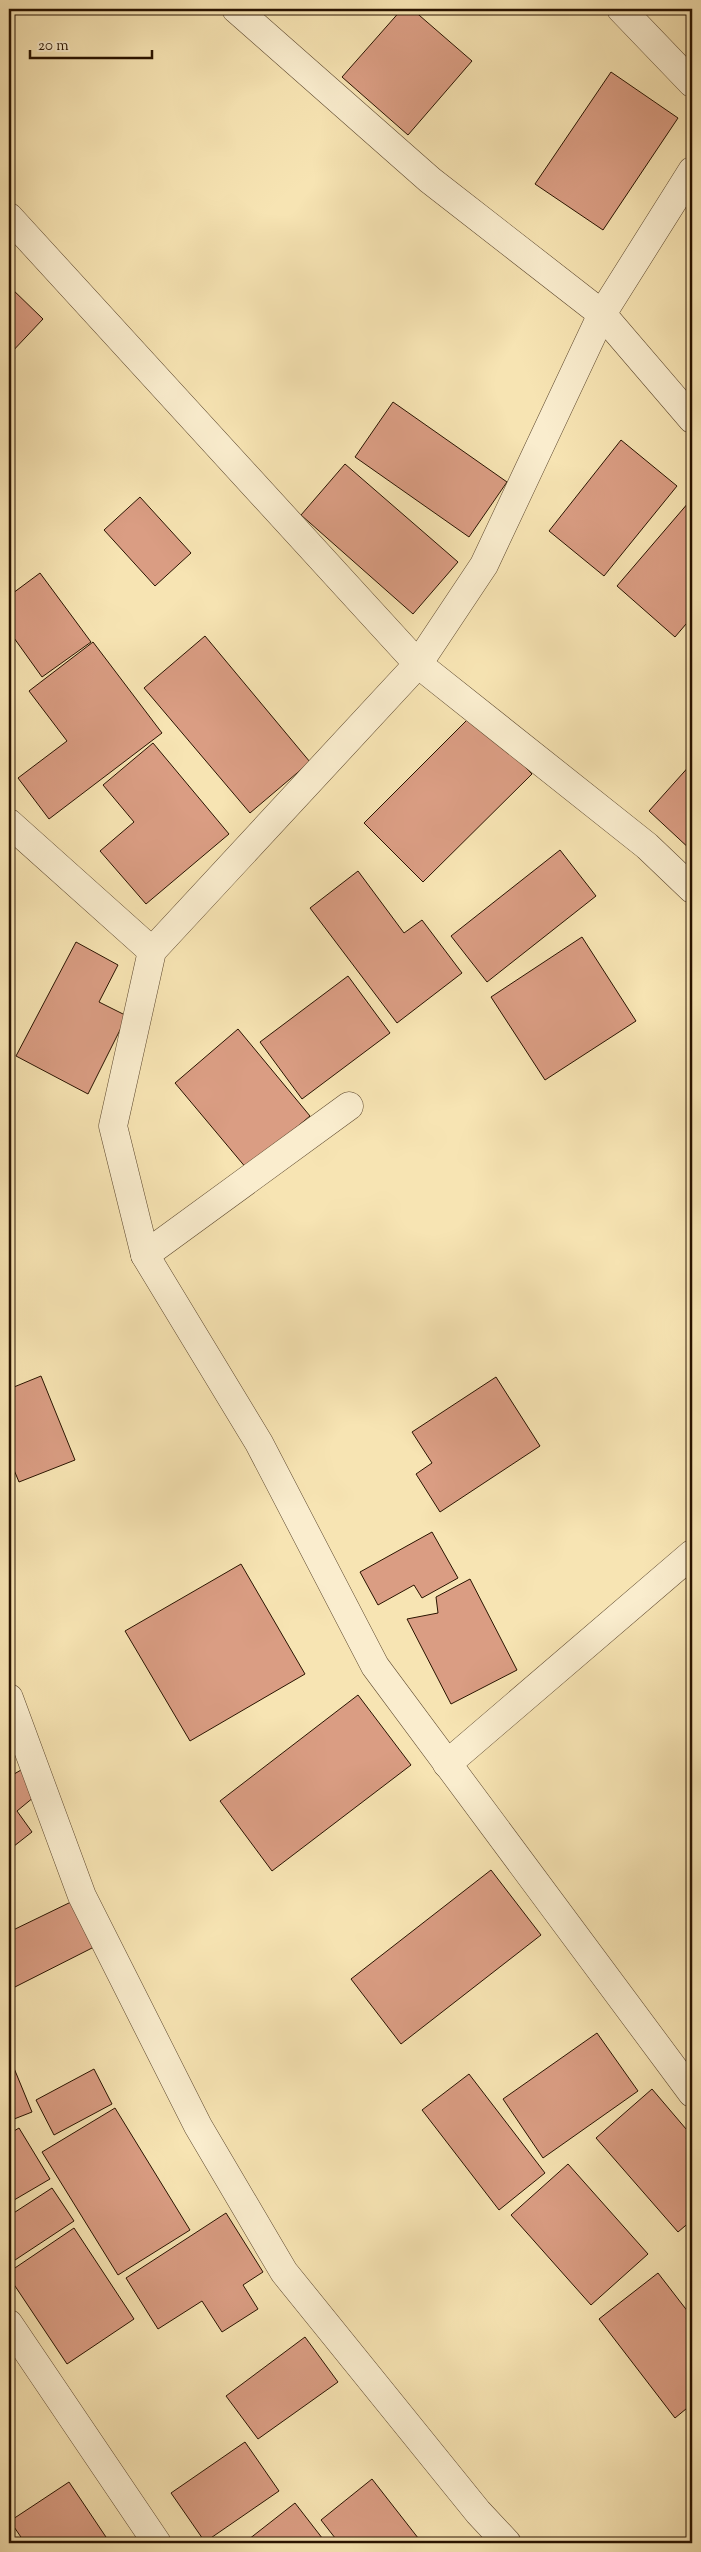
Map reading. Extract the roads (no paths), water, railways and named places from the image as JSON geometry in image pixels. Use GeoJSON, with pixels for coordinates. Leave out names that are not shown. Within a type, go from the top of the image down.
{"type":"FeatureCollection","features":[{"type":"Feature","properties":{"kind":"street"},"geometry":{"type":"LineString","coordinates":[[236,9],[430,180],[602,314],[692,419]]}},
{"type":"Feature","properties":{"kind":"street"},"geometry":{"type":"LineString","coordinates":[[621,9],[692,83]]}},
{"type":"Feature","properties":{"kind":"street"},"geometry":{"type":"LineString","coordinates":[[692,171],[602,314],[484,565],[418,664],[152,951],[113,1126],[145,1255],[259,1443],[375,1666],[692,2093]]}},
{"type":"Feature","properties":{"kind":"street"},"geometry":{"type":"LineString","coordinates":[[9,217],[418,664],[647,846],[692,889]]}},
{"type":"Feature","properties":{"kind":"street"},"geometry":{"type":"LineString","coordinates":[[9,823],[152,951]]}},
{"type":"Feature","properties":{"kind":"street"},"geometry":{"type":"LineString","coordinates":[[145,1255],[349,1106]]}},
{"type":"Feature","properties":{"kind":"street"},"geometry":{"type":"LineString","coordinates":[[447,1764],[692,1554]]}},
{"type":"Feature","properties":{"kind":"street"},"geometry":{"type":"LineString","coordinates":[[9,1698],[82,1896],[198,2126],[284,2272],[478,2512],[507,2543]]}},
{"type":"Feature","properties":{"kind":"street"},"geometry":{"type":"LineString","coordinates":[[9,2324],[156,2543]]}}]}
